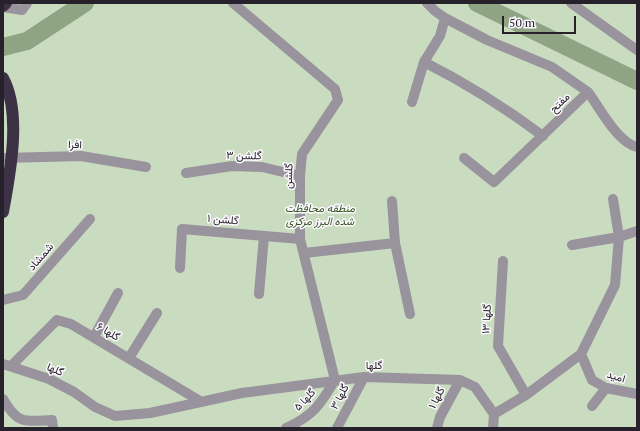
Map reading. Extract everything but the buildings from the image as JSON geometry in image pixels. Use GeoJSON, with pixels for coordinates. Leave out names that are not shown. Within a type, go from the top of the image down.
{"type":"FeatureCollection","features":[{"type":"Feature","properties":{"kind":"highway"},"geometry":{"type":"LineString","coordinates":[[3,6],[6,3]]}},
{"type":"Feature","properties":{"kind":"highway"},"geometry":{"type":"LineString","coordinates":[[3,78],[8,86],[12,107],[3,212]]}},
{"type":"Feature","properties":{"kind":"street"},"geometry":{"type":"LineString","coordinates":[[3,6],[22,10],[27,3]]}},
{"type":"Feature","properties":{"kind":"street","name":"گلشن"},"geometry":{"type":"LineString","coordinates":[[233,3],[336,89],[338,100],[302,154],[300,176],[300,239],[335,380]]}},
{"type":"Feature","properties":{"kind":"street"},"geometry":{"type":"LineString","coordinates":[[427,3],[445,18],[487,40],[552,66],[588,92],[619,136],[632,146],[637,147]]}},
{"type":"Feature","properties":{"kind":"street"},"geometry":{"type":"LineString","coordinates":[[571,3],[637,50]]}},
{"type":"Feature","properties":{"kind":"street"},"geometry":{"type":"LineString","coordinates":[[412,102],[424,62],[440,36],[445,18]]}},
{"type":"Feature","properties":{"kind":"street"},"geometry":{"type":"LineString","coordinates":[[424,62],[461,80],[500,104],[543,136]]}},
{"type":"Feature","properties":{"kind":"street","name":"مفتح"},"geometry":{"type":"LineString","coordinates":[[464,158],[494,182],[588,92]]}},
{"type":"Feature","properties":{"kind":"street","name":"افرا"},"geometry":{"type":"LineString","coordinates":[[7,158],[81,156],[146,167]]}},
{"type":"Feature","properties":{"kind":"street","name":"گلشن ۳"},"geometry":{"type":"LineString","coordinates":[[186,172],[232,166],[262,167],[300,176]]}},
{"type":"Feature","properties":{"kind":"street"},"geometry":{"type":"LineString","coordinates":[[493,428],[494,414],[526,395],[580,354],[615,284],[619,237],[613,199]]}},
{"type":"Feature","properties":{"kind":"street"},"geometry":{"type":"LineString","coordinates":[[392,201],[395,243],[410,314]]}},
{"type":"Feature","properties":{"kind":"street","name":"شمشاد"},"geometry":{"type":"LineString","coordinates":[[3,300],[23,295],[90,219]]}},
{"type":"Feature","properties":{"kind":"street","name":"گلشن ۱"},"geometry":{"type":"LineString","coordinates":[[180,268],[182,229],[300,239]]}},
{"type":"Feature","properties":{"kind":"street"},"geometry":{"type":"LineString","coordinates":[[572,245],[619,237],[637,231]]}},
{"type":"Feature","properties":{"kind":"street"},"geometry":{"type":"LineString","coordinates":[[259,294],[264,236]]}},
{"type":"Feature","properties":{"kind":"street"},"geometry":{"type":"LineString","coordinates":[[304,253],[395,243]]}},
{"type":"Feature","properties":{"kind":"street","name":"گلها ۱۳"},"geometry":{"type":"LineString","coordinates":[[503,261],[498,346],[526,395]]}},
{"type":"Feature","properties":{"kind":"street"},"geometry":{"type":"LineString","coordinates":[[94,337],[118,293]]}},
{"type":"Feature","properties":{"kind":"street"},"geometry":{"type":"LineString","coordinates":[[129,358],[156,313]]}},
{"type":"Feature","properties":{"kind":"street","name":"گلها ۶"},"geometry":{"type":"LineString","coordinates":[[7,365],[57,320],[71,324],[94,337],[200,401]]}},
{"type":"Feature","properties":{"kind":"street","name":"امید"},"geometry":{"type":"LineString","coordinates":[[580,354],[592,380],[606,388],[637,394]]}},
{"type":"Feature","properties":{"kind":"street","name":"گلها"},"geometry":{"type":"LineString","coordinates":[[7,365],[49,379],[74,392],[95,408],[115,416],[150,413],[242,393],[364,377],[460,380],[475,387],[494,414]]}},
{"type":"Feature","properties":{"kind":"street","name":"گلها ۳"},"geometry":{"type":"LineString","coordinates":[[337,428],[364,377]]}},
{"type":"Feature","properties":{"kind":"street","name":"گلها ۵"},"geometry":{"type":"LineString","coordinates":[[286,428],[304,420],[321,404],[335,380]]}},
{"type":"Feature","properties":{"kind":"street","name":"گلها ۱"},"geometry":{"type":"LineString","coordinates":[[437,428],[440,417],[460,380]]}},
{"type":"Feature","properties":{"kind":"street"},"geometry":{"type":"LineString","coordinates":[[592,406],[606,388]]}},
{"type":"Feature","properties":{"kind":"street"},"geometry":{"type":"LineString","coordinates":[[3,399],[11,413],[22,421],[52,420],[53,428]]}},
{"type":"Feature","properties":{"kind":"green space","name":"منطقه محافظت شده البرز مرکزی"},"geometry":{"type":"Polygon","coordinates":[[[3,3],[637,3],[637,428],[3,428],[3,3]]]}},
{"type":"Feature","properties":{"kind":"waterway"},"geometry":{"type":"LineString","coordinates":[[3,47],[27,41],[85,3]]}},
{"type":"Feature","properties":{"kind":"waterway"},"geometry":{"type":"LineString","coordinates":[[477,3],[637,81]]}}]}
